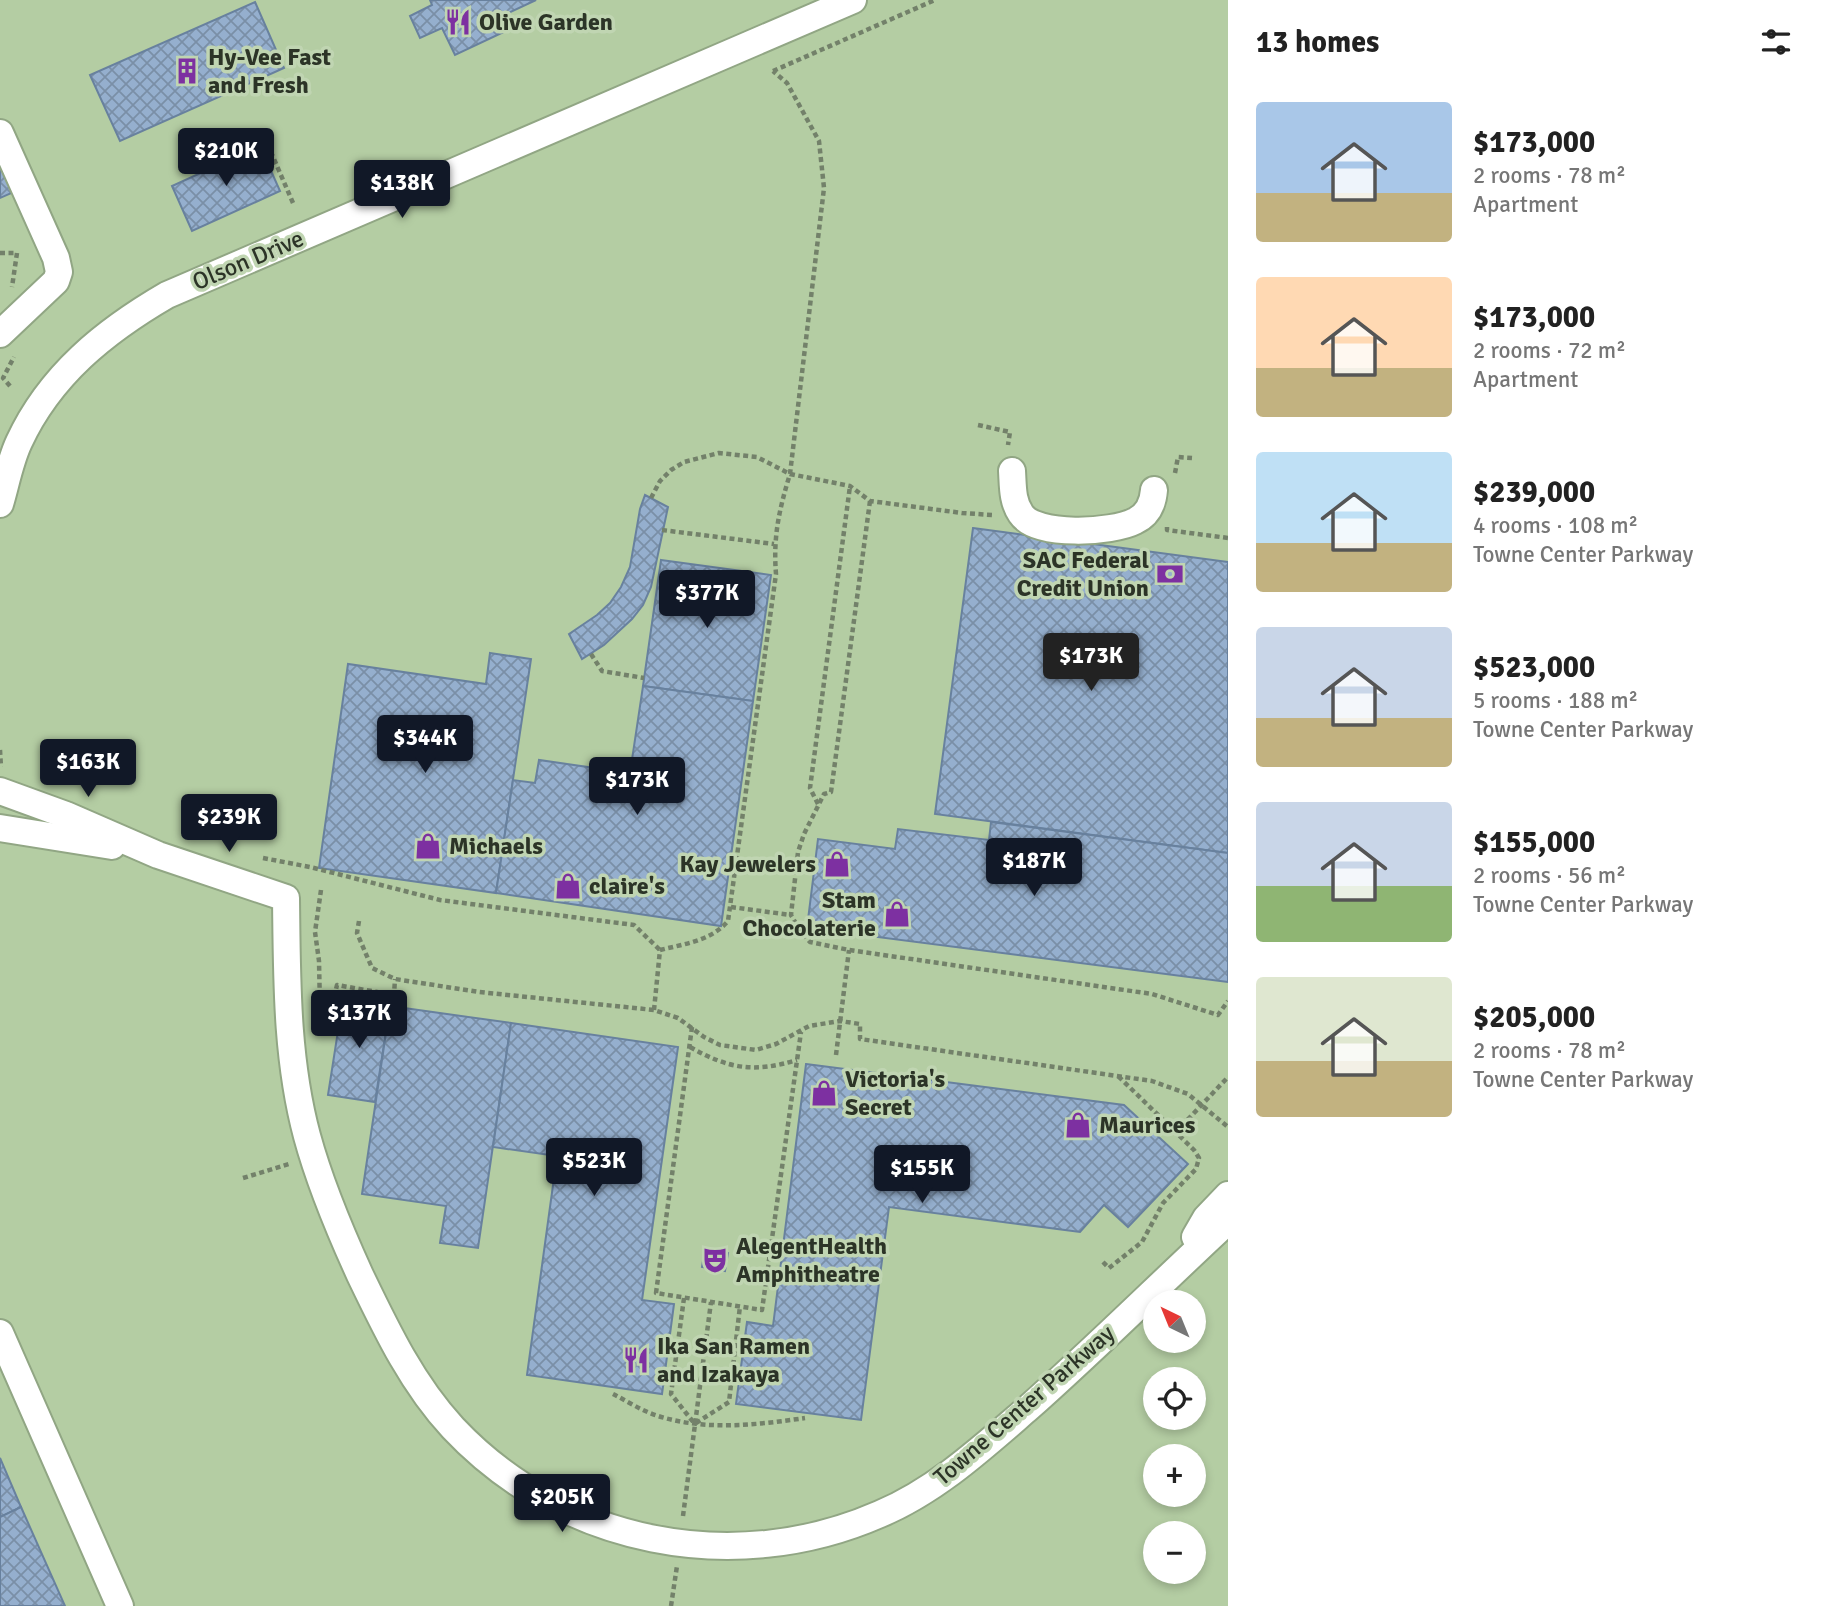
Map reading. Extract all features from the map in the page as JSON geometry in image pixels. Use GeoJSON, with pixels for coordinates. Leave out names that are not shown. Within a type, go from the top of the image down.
{"type":"FeatureCollection","features":[{"type":"Feature","properties":{"kind":"street","name":"Olson Drive"},"geometry":{"type":"LineString","coordinates":[[0,504],[18,444],[40,405],[79,357],[135,314],[167,295],[803,10],[853,0]]}},
{"type":"Feature","properties":{"kind":"street"},"geometry":{"type":"LineString","coordinates":[[0,133],[56,258],[59,272],[56,281],[0,334]]}},
{"type":"Feature","properties":{"kind":"street"},"geometry":{"type":"LineString","coordinates":[[1012,471],[1014,500],[1021,515],[1032,525],[1093,531],[1136,521],[1153,501],[1154,490]]}},
{"type":"Feature","properties":{"kind":"street","name":"Towne Center Parkway"},"geometry":{"type":"LineString","coordinates":[[0,791],[66,815],[158,855],[286,898],[289,1023],[297,1094],[306,1133],[334,1218],[387,1331],[433,1403],[452,1427],[477,1451],[534,1492],[568,1511],[598,1523],[660,1540],[732,1548],[809,1537],[880,1515],[950,1473],[999,1434],[1228,1221]]}},
{"type":"Feature","properties":{"kind":"street","name":"Towne Center Parkway"},"geometry":{"type":"LineString","coordinates":[[0,828],[158,855]]}},
{"type":"Feature","properties":{"kind":"street","name":"Towne Center Parkway"},"geometry":{"type":"LineString","coordinates":[[1183,1261],[1206,1218],[1228,1195]]}},
{"type":"Feature","properties":{"kind":"street"},"geometry":{"type":"LineString","coordinates":[[0,1333],[120,1606]]}},
{"type":"Feature","properties":{"kind":"path"},"geometry":{"type":"LineString","coordinates":[[660,950],[697,941],[719,931],[728,921],[732,907],[776,574],[774,544],[779,510],[790,474],[824,188],[819,141],[787,83],[773,71],[934,0]]}},
{"type":"Feature","properties":{"kind":"path"},"geometry":{"type":"LineString","coordinates":[[264,136],[293,203]]}},
{"type":"Feature","properties":{"kind":"path"},"geometry":{"type":"LineString","coordinates":[[651,498],[660,481],[671,470],[684,462],[719,453],[757,457],[790,474],[850,486],[870,500],[962,513],[997,515]]}},
{"type":"Feature","properties":{"kind":"path"},"geometry":{"type":"LineString","coordinates":[[818,804],[810,788],[850,486]]}},
{"type":"Feature","properties":{"kind":"path"},"geometry":{"type":"LineString","coordinates":[[870,500],[831,792],[824,794],[818,804],[798,852],[791,915],[801,932],[810,942],[849,950],[1152,994],[1218,1015],[1228,1001]]}},
{"type":"Feature","properties":{"kind":"path"},"geometry":{"type":"LineString","coordinates":[[662,530],[774,544]]}},
{"type":"Feature","properties":{"kind":"path"},"geometry":{"type":"LineString","coordinates":[[1167,530],[1228,538]]}},
{"type":"Feature","properties":{"kind":"path"},"geometry":{"type":"LineString","coordinates":[[591,654],[602,671],[644,678]]}},
{"type":"Feature","properties":{"kind":"path"},"geometry":{"type":"LineString","coordinates":[[0,750],[2,762]]}},
{"type":"Feature","properties":{"kind":"path"},"geometry":{"type":"LineString","coordinates":[[263,859],[321,870],[440,900],[634,925],[660,950]]}},
{"type":"Feature","properties":{"kind":"path"},"geometry":{"type":"LineString","coordinates":[[321,890],[315,932],[320,961],[320,1008],[331,1011],[337,985],[394,995],[396,979]]}},
{"type":"Feature","properties":{"kind":"path"},"geometry":{"type":"LineString","coordinates":[[732,907],[791,915]]}},
{"type":"Feature","properties":{"kind":"path"},"geometry":{"type":"LineString","coordinates":[[359,921],[356,933],[372,968],[396,979],[479,992],[654,1010],[678,1018],[720,1045],[757,1050],[776,1044],[809,1026],[840,1021],[860,1024],[860,1039],[1152,1081],[1188,1094],[1228,1127]]}},
{"type":"Feature","properties":{"kind":"path"},"geometry":{"type":"LineString","coordinates":[[654,1010],[660,950]]}},
{"type":"Feature","properties":{"kind":"path"},"geometry":{"type":"LineString","coordinates":[[836,1055],[849,950]]}},
{"type":"Feature","properties":{"kind":"path"},"geometry":{"type":"LineString","coordinates":[[692,1027],[656,1293],[762,1310],[801,1031]]}},
{"type":"Feature","properties":{"kind":"path"},"geometry":{"type":"LineString","coordinates":[[690,1047],[721,1063],[738,1067],[775,1066],[797,1060]]}},
{"type":"Feature","properties":{"kind":"path"},"geometry":{"type":"LineString","coordinates":[[1103,1262],[1108,1268],[1142,1242],[1163,1203],[1196,1169],[1199,1158],[1116,1074]]}},
{"type":"Feature","properties":{"kind":"path"},"geometry":{"type":"LineString","coordinates":[[1176,1132],[1228,1077]]}},
{"type":"Feature","properties":{"kind":"path"},"geometry":{"type":"LineString","coordinates":[[684,1298],[671,1394],[695,1424]]}},
{"type":"Feature","properties":{"kind":"path"},"geometry":{"type":"LineString","coordinates":[[695,1424],[710,1302]]}},
{"type":"Feature","properties":{"kind":"path"},"geometry":{"type":"LineString","coordinates":[[695,1424],[729,1402],[740,1306]]}},
{"type":"Feature","properties":{"kind":"path"},"geometry":{"type":"LineString","coordinates":[[613,1394],[656,1416],[695,1424],[749,1426],[805,1418]]}},
{"type":"Feature","properties":{"kind":"shaded area"},"geometry":{"type":"Polygon","coordinates":[[[0,0],[1228,0],[1228,1606],[0,1606],[0,0]]]}},
{"type":"Feature","properties":{"kind":"building","name":"Olive Garden"},"geometry":{"type":"Polygon","coordinates":[[[430,0],[536,0],[502,16],[508,30],[455,55],[442,28],[420,38],[410,16],[432,5],[430,0]]]}},
{"type":"Feature","properties":{"kind":"building","name":"Hy-Vee Fast and Fresh"},"geometry":{"type":"Polygon","coordinates":[[[255,2],[284,68],[120,141],[90,75],[255,2]]]}},
{"type":"Feature","properties":{"kind":"building"},"geometry":{"type":"Polygon","coordinates":[[[260,146],[280,191],[192,231],[172,186],[260,146]]]}},
{"type":"Feature","properties":{"kind":"building"},"geometry":{"type":"Polygon","coordinates":[[[0,155],[16,191],[0,198],[0,155]]]}},
{"type":"Feature","properties":{"kind":"building"},"geometry":{"type":"Polygon","coordinates":[[[645,495],[668,507],[651,587],[643,605],[632,619],[604,645],[582,659],[569,634],[597,615],[621,587],[630,567],[645,495]]]}},
{"type":"Feature","properties":{"kind":"building"},"geometry":{"type":"Polygon","coordinates":[[[973,528],[1228,562],[1228,853],[935,814],[973,528]]]}},
{"type":"Feature","properties":{"kind":"building"},"geometry":{"type":"Polygon","coordinates":[[[661,560],[771,575],[753,701],[643,686],[661,560]]]}},
{"type":"Feature","properties":{"kind":"building"},"geometry":{"type":"Polygon","coordinates":[[[490,653],[531,659],[496,893],[319,868],[348,664],[486,684],[490,653]]]}},
{"type":"Feature","properties":{"kind":"building"},"geometry":{"type":"Polygon","coordinates":[[[643,686],[753,701],[721,926],[496,893],[513,780],[535,783],[539,760],[630,773],[643,686]]]}},
{"type":"Feature","properties":{"kind":"building"},"geometry":{"type":"Polygon","coordinates":[[[991,822],[1228,853],[1228,982],[807,928],[818,839],[895,849],[898,829],[989,840],[991,822]]]}},
{"type":"Feature","properties":{"kind":"building"},"geometry":{"type":"Polygon","coordinates":[[[343,999],[390,1006],[375,1102],[328,1095],[343,999]]]}},
{"type":"Feature","properties":{"kind":"building"},"geometry":{"type":"Polygon","coordinates":[[[390,1006],[511,1023],[478,1248],[440,1243],[446,1206],[362,1194],[390,1006]]]}},
{"type":"Feature","properties":{"kind":"building"},"geometry":{"type":"Polygon","coordinates":[[[511,1023],[678,1047],[642,1300],[674,1304],[662,1394],[527,1375],[557,1156],[493,1147],[511,1023]]]}},
{"type":"Feature","properties":{"kind":"building"},"geometry":{"type":"Polygon","coordinates":[[[806,1064],[1124,1105],[1188,1164],[1128,1227],[1104,1205],[1080,1232],[889,1207],[861,1420],[736,1404],[747,1322],[773,1326],[806,1064]]]}},
{"type":"Feature","properties":{"kind":"building","name":"AlegentHealth Amphitheatre"},"geometry":{"type":"Polygon","coordinates":[[[705,1249],[728,1253],[725,1271],[702,1267],[705,1249]]]}},
{"type":"Feature","properties":{"kind":"building"},"geometry":{"type":"Polygon","coordinates":[[[0,1458],[21,1507],[0,1517],[0,1458]]]}},
{"type":"Feature","properties":{"kind":"building"},"geometry":{"type":"Polygon","coordinates":[[[21,1507],[65,1606],[0,1606],[0,1517],[21,1507]]]}},
{"type":"Feature","properties":{"kind":"place","name":"Olive Garden"},"geometry":{"type":"Point","coordinates":[458,22]}},
{"type":"Feature","properties":{"kind":"place","name":"Hy-Vee Fast and Fresh"},"geometry":{"type":"Point","coordinates":[187,71]}},
{"type":"Feature","properties":{"kind":"place","name":"SAC Federal Credit Union"},"geometry":{"type":"Point","coordinates":[1170,574]}},
{"type":"Feature","properties":{"kind":"place","name":"Michaels"},"geometry":{"type":"Point","coordinates":[428,846]}},
{"type":"Feature","properties":{"kind":"place","name":"Kay Jewelers"},"geometry":{"type":"Point","coordinates":[837,864]}},
{"type":"Feature","properties":{"kind":"place","name":"claire's"},"geometry":{"type":"Point","coordinates":[568,886]}},
{"type":"Feature","properties":{"kind":"place","name":"Stam Chocolaterie"},"geometry":{"type":"Point","coordinates":[897,914]}},
{"type":"Feature","properties":{"kind":"place","name":"Victoria's Secret"},"geometry":{"type":"Point","coordinates":[824,1093]}},
{"type":"Feature","properties":{"kind":"place","name":"Maurices"},"geometry":{"type":"Point","coordinates":[1078,1125]}},
{"type":"Feature","properties":{"kind":"place","name":"AlegentHealth Amphitheatre"},"geometry":{"type":"Point","coordinates":[715,1260]}},
{"type":"Feature","properties":{"kind":"place","name":"Ika San Ramen and Izakaya"},"geometry":{"type":"Point","coordinates":[636,1360]}}]}
